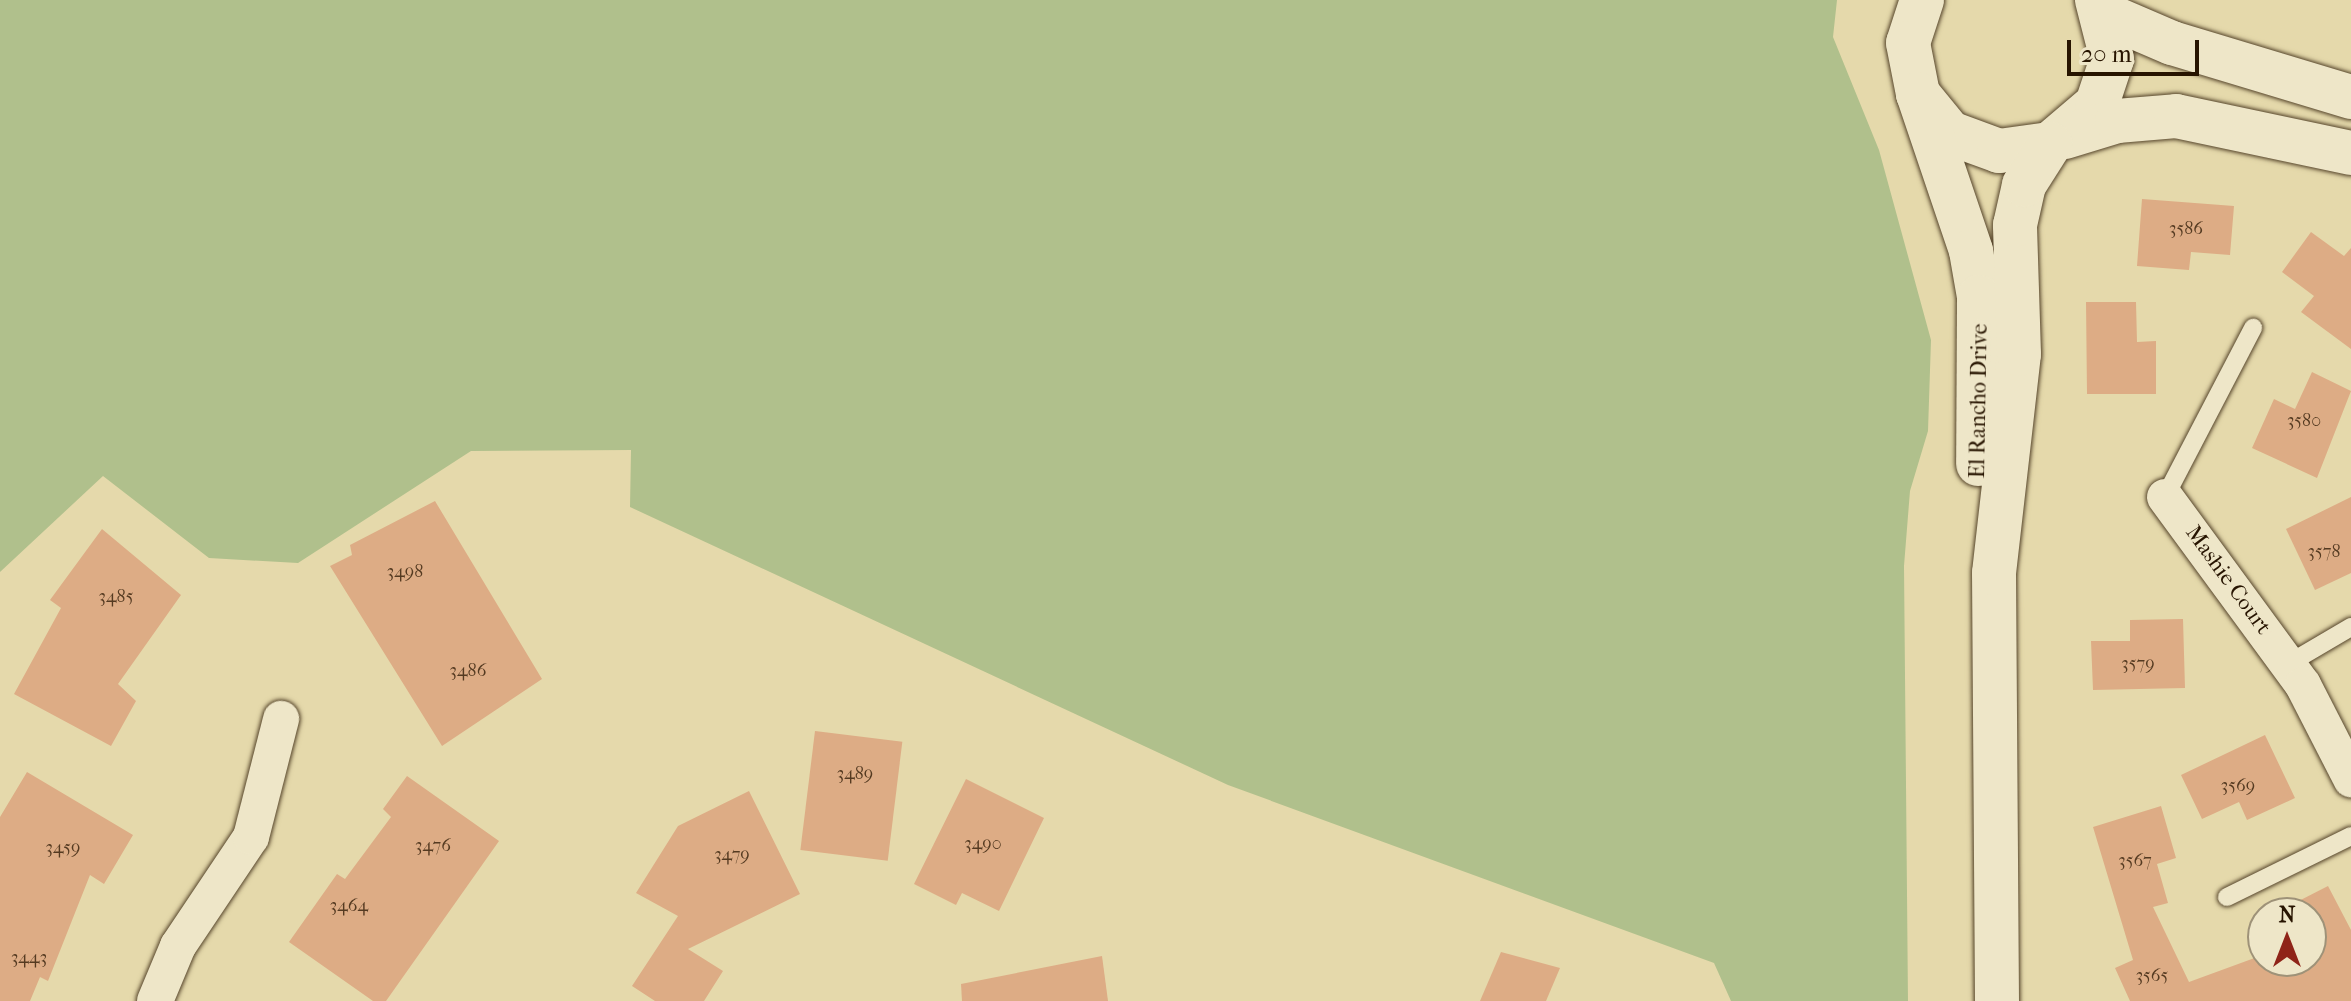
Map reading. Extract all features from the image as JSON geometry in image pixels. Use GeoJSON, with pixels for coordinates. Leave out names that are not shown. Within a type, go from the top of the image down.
{"type":"FeatureCollection","features":[{"type":"Feature","properties":{"kind":"main road","name":"El Rancho Drive"},"geometry":{"type":"LineString","coordinates":[[1922,0],[1908,43],[1918,94],[1971,251],[1979,297],[1978,489],[1994,573]]}},
{"type":"Feature","properties":{"kind":"main road"},"geometry":{"type":"LineString","coordinates":[[2154,0],[2235,64]]}},
{"type":"Feature","properties":{"kind":"main road","name":"El Rancho Drive"},"geometry":{"type":"LineString","coordinates":[[1997,1001],[1994,573],[2019,354],[2015,225],[2024,185],[2107,83],[2111,35],[2100,6]]}},
{"type":"Feature","properties":{"kind":"main road"},"geometry":{"type":"LineString","coordinates":[[2100,6],[2235,64],[2351,97]]}},
{"type":"Feature","properties":{"kind":"main road","name":"El Rancho Drive"},"geometry":{"type":"LineString","coordinates":[[1918,94],[1950,133],[1973,146],[2025,151],[2057,141]]}},
{"type":"Feature","properties":{"kind":"main road"},"geometry":{"type":"LineString","coordinates":[[2057,141],[2117,121],[2176,116],[2351,153]]}},
{"type":"Feature","properties":{"kind":"street","name":"Mashie Court"},"geometry":{"type":"LineString","coordinates":[[2165,497],[2288,664],[2351,779]]}},
{"type":"Feature","properties":{"kind":"street"},"geometry":{"type":"LineString","coordinates":[[155,1001],[178,946],[251,837],[281,719]]}},
{"type":"Feature","properties":{"kind":"lane"},"geometry":{"type":"LineString","coordinates":[[2165,497],[2253,328]]}},
{"type":"Feature","properties":{"kind":"lane"},"geometry":{"type":"LineString","coordinates":[[2288,664],[2351,627]]}},
{"type":"Feature","properties":{"kind":"lane"},"geometry":{"type":"LineString","coordinates":[[2227,897],[2351,836]]}},
{"type":"Feature","properties":{"kind":"green space"},"geometry":{"type":"Polygon","coordinates":[[[0,0],[1837,0],[1833,37],[1879,150],[1931,340],[1928,431],[1910,491],[1904,566],[1908,1001],[1731,1001],[1714,963],[1228,785],[630,507],[631,450],[471,451],[298,563],[209,558],[103,476],[0,572],[0,0]]]}},
{"type":"Feature","properties":{"kind":"building"},"geometry":{"type":"Polygon","coordinates":[[[2142,199],[2234,206],[2230,255],[2191,252],[2189,270],[2137,266],[2142,199]]]}},
{"type":"Feature","properties":{"kind":"building"},"geometry":{"type":"Polygon","coordinates":[[[2311,232],[2344,256],[2351,248],[2351,349],[2301,312],[2314,296],[2282,272],[2311,232]]]}},
{"type":"Feature","properties":{"kind":"building"},"geometry":{"type":"Polygon","coordinates":[[[2086,302],[2136,302],[2137,342],[2156,341],[2156,394],[2087,394],[2086,302]]]}},
{"type":"Feature","properties":{"kind":"building"},"geometry":{"type":"Polygon","coordinates":[[[2312,372],[2351,391],[2317,478],[2252,448],[2274,399],[2295,409],[2312,372]]]}},
{"type":"Feature","properties":{"kind":"building"},"geometry":{"type":"Polygon","coordinates":[[[2351,497],[2351,573],[2315,590],[2286,529],[2351,497]]]}},
{"type":"Feature","properties":{"kind":"building"},"geometry":{"type":"Polygon","coordinates":[[[435,501],[542,679],[442,746],[330,566],[352,555],[350,545],[435,501]]]}},
{"type":"Feature","properties":{"kind":"building"},"geometry":{"type":"Polygon","coordinates":[[[102,529],[181,595],[118,684],[136,701],[111,746],[14,694],[61,608],[50,600],[102,529]]]}},
{"type":"Feature","properties":{"kind":"building"},"geometry":{"type":"Polygon","coordinates":[[[2183,619],[2185,688],[2093,690],[2091,641],[2130,641],[2130,620],[2183,619]]]}},
{"type":"Feature","properties":{"kind":"building"},"geometry":{"type":"Polygon","coordinates":[[[815,731],[902,742],[888,861],[800,850],[815,731]]]}},
{"type":"Feature","properties":{"kind":"building"},"geometry":{"type":"Polygon","coordinates":[[[2265,735],[2295,798],[2247,820],[2239,802],[2202,819],[2181,775],[2265,735]]]}},
{"type":"Feature","properties":{"kind":"building"},"geometry":{"type":"Polygon","coordinates":[[[27,772],[133,835],[104,884],[90,875],[48,981],[40,977],[30,1001],[0,1001],[0,817],[27,772]]]}},
{"type":"Feature","properties":{"kind":"building"},"geometry":{"type":"Polygon","coordinates":[[[407,776],[499,841],[386,1001],[373,1001],[289,942],[337,874],[345,879],[391,817],[383,809],[407,776]]]}},
{"type":"Feature","properties":{"kind":"building"},"geometry":{"type":"Polygon","coordinates":[[[966,779],[1044,818],[999,911],[962,893],[956,905],[914,884],[966,779]]]}},
{"type":"Feature","properties":{"kind":"building"},"geometry":{"type":"Polygon","coordinates":[[[749,791],[800,894],[688,949],[723,971],[704,1001],[655,1001],[632,986],[678,916],[636,893],[678,826],[749,791]]]}},
{"type":"Feature","properties":{"kind":"building"},"geometry":{"type":"Polygon","coordinates":[[[2161,806],[2176,858],[2157,864],[2168,903],[2153,907],[2189,982],[2247,961],[2247,977],[2327,977],[2327,897],[2306,897],[2328,886],[2351,930],[2351,1001],[2130,1001],[2115,968],[2133,960],[2093,827],[2161,806]]]}},
{"type":"Feature","properties":{"kind":"building"},"geometry":{"type":"Polygon","coordinates":[[[1501,952],[1560,968],[1546,1001],[1480,1001],[1501,952]]]}},
{"type":"Feature","properties":{"kind":"building"},"geometry":{"type":"Polygon","coordinates":[[[1102,956],[1108,1001],[962,1001],[961,984],[1102,956]]]}}]}
